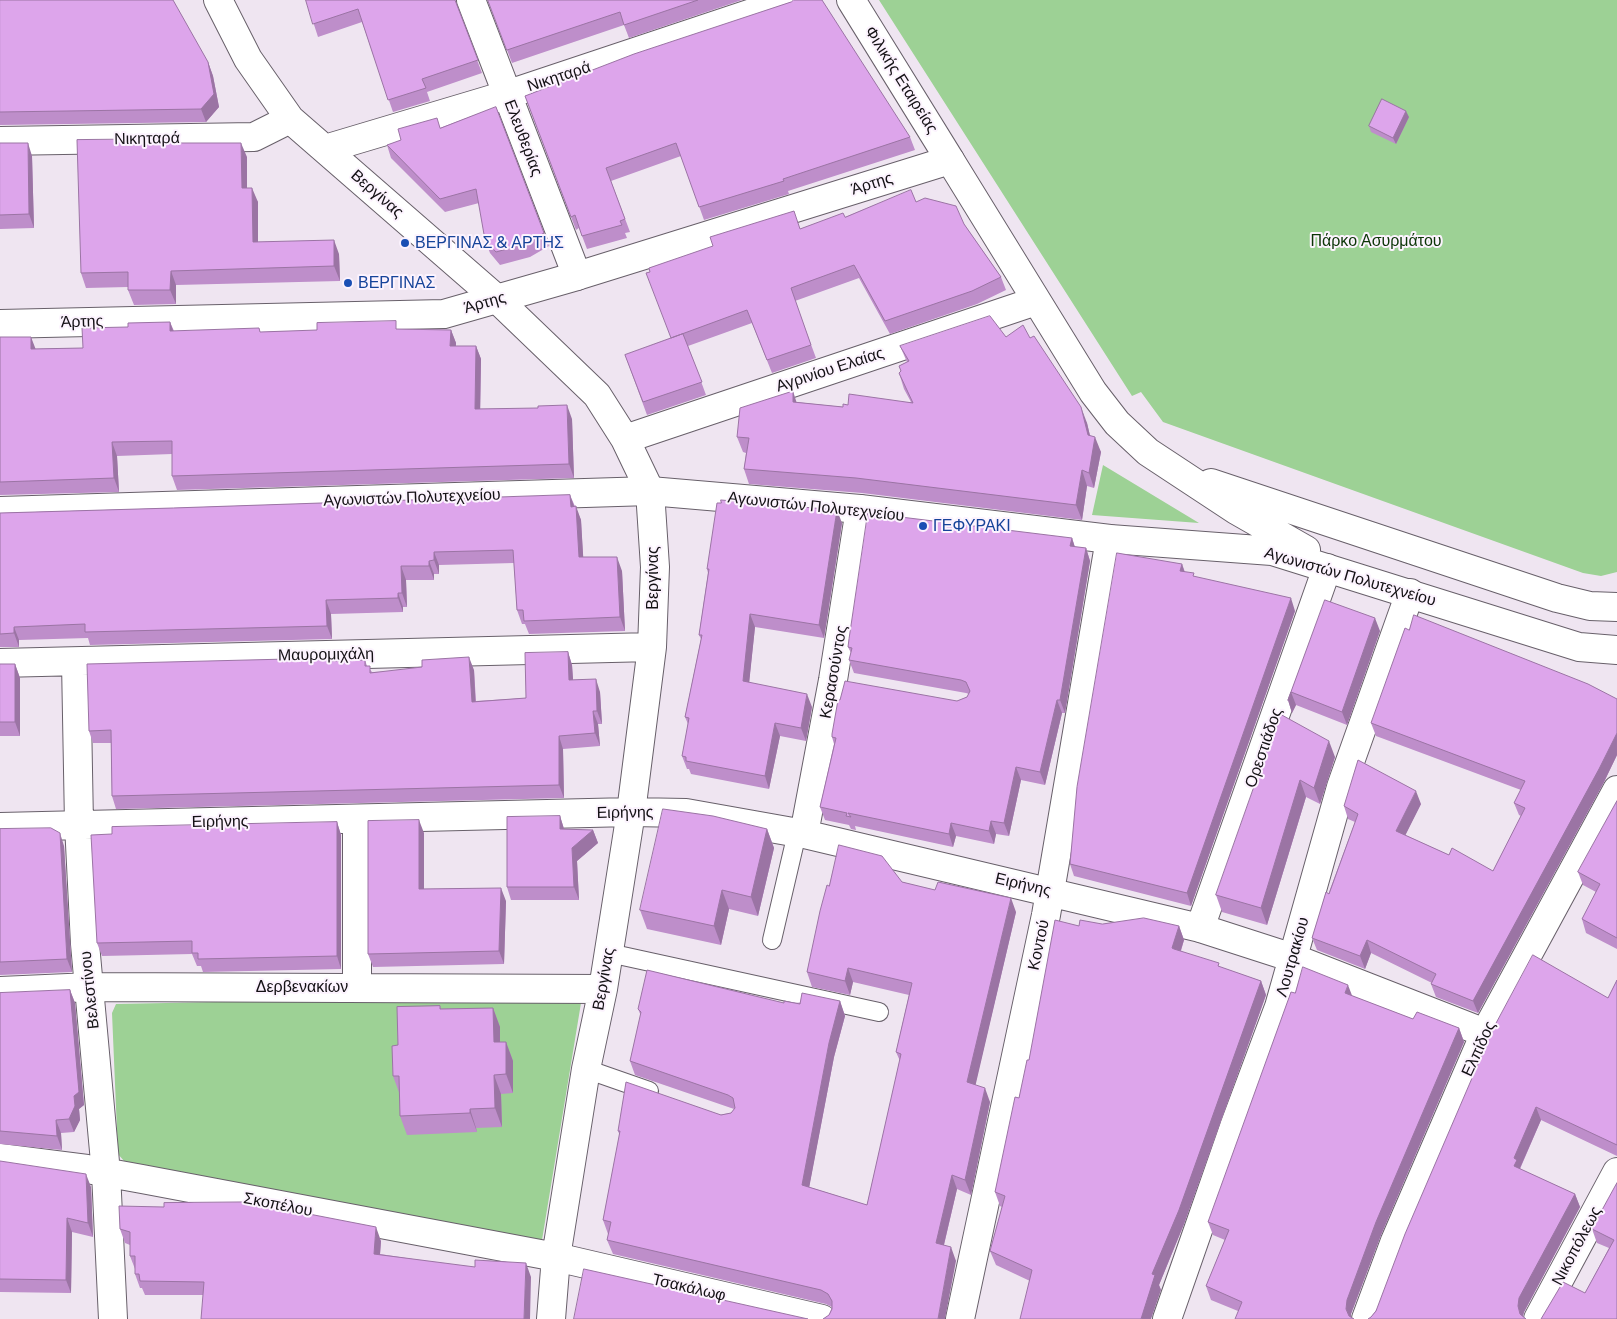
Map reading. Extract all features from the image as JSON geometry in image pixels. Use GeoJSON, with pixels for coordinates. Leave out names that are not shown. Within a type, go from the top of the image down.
{"type":"FeatureCollection","features":[{"type":"Feature","properties":{"kind":"street","name":"Βεργίνας"},"geometry":{"type":"LineString","coordinates":[[218,0],[248,59],[290,119],[497,299],[596,396],[625,439],[650,491],[655,567],[652,648],[631,812],[609,953],[586,1069],[556,1257],[551,1319]]}},
{"type":"Feature","properties":{"kind":"street","name":"Ελευθερίας"},"geometry":{"type":"LineString","coordinates":[[471,0],[577,276]]}},
{"type":"Feature","properties":{"kind":"street","name":"Νικηταρά"},"geometry":{"type":"LineString","coordinates":[[325,150],[506,95],[791,0]]}},
{"type":"Feature","properties":{"kind":"street","name":"Φιλικής Εταιρείας"},"geometry":{"type":"LineString","coordinates":[[851,0],[1093,392],[1117,423],[1148,452],[1181,473]]}},
{"type":"Feature","properties":{"kind":"street","name":"Νικηταρά"},"geometry":{"type":"LineString","coordinates":[[0,141],[254,137],[290,119]]}},
{"type":"Feature","properties":{"kind":"street","name":"Άρτης"},"geometry":{"type":"LineString","coordinates":[[0,324],[444,314],[577,276],[950,160]]}},
{"type":"Feature","properties":{"kind":"street","name":"Αγρινίου Ελαίας"},"geometry":{"type":"LineString","coordinates":[[625,439],[1036,301]]}},
{"type":"Feature","properties":{"kind":"street"},"geometry":{"type":"LineString","coordinates":[[1181,473],[1261,526],[1360,578]]}},
{"type":"Feature","properties":{"kind":"street"},"geometry":{"type":"LineString","coordinates":[[1181,473],[1557,598],[1590,606],[1617,607]]}},
{"type":"Feature","properties":{"kind":"street","name":"Αγωνιστών Πολυτεχνείου"},"geometry":{"type":"LineString","coordinates":[[0,511],[650,491],[860,509],[1110,539],[1272,551],[1579,647],[1617,650]]}},
{"type":"Feature","properties":{"kind":"street","name":"Κερασούντος"},"geometry":{"type":"LineString","coordinates":[[801,833],[843,681],[860,509]]}},
{"type":"Feature","properties":{"kind":"street","name":"Κοντού"},"geometry":{"type":"LineString","coordinates":[[960,1319],[1050,891],[1110,539]]}},
{"type":"Feature","properties":{"kind":"street","name":"Ορεστιάδος"},"geometry":{"type":"LineString","coordinates":[[1200,928],[1327,568]]}},
{"type":"Feature","properties":{"kind":"street","name":"Λουτρακίου"},"geometry":{"type":"LineString","coordinates":[[1168,1319],[1234,1127],[1278,1008],[1341,787],[1410,593]]}},
{"type":"Feature","properties":{"kind":"street","name":"Μαυρομιχάλη"},"geometry":{"type":"LineString","coordinates":[[0,663],[652,648]]}},
{"type":"Feature","properties":{"kind":"street","name":"Βελεστίνου"},"geometry":{"type":"LineString","coordinates":[[76,662],[79,824],[86,944],[106,1173],[113,1319]]}},
{"type":"Feature","properties":{"kind":"street","name":"Ελπίδος"},"geometry":{"type":"LineString","coordinates":[[1366,1319],[1395,1241],[1485,1033],[1617,790]]}},
{"type":"Feature","properties":{"kind":"street","name":"Ειρήνης"},"geometry":{"type":"LineString","coordinates":[[0,827],[631,812],[686,813],[801,833],[1200,928],[1293,958],[1485,1033]]}},
{"type":"Feature","properties":{"kind":"street"},"geometry":{"type":"LineString","coordinates":[[357,820],[357,987]]}},
{"type":"Feature","properties":{"kind":"street","name":"Δερβενακίων"},"geometry":{"type":"LineString","coordinates":[[0,991],[91,987],[603,988]]}},
{"type":"Feature","properties":{"kind":"street","name":"Σκοπέλου"},"geometry":{"type":"LineString","coordinates":[[0,1158],[106,1173],[556,1257]]}},
{"type":"Feature","properties":{"kind":"street","name":"Νικοπόλεως"},"geometry":{"type":"LineString","coordinates":[[1538,1319],[1617,1172]]}},
{"type":"Feature","properties":{"kind":"street","name":"Τσακάλωφ"},"geometry":{"type":"LineString","coordinates":[[556,1257],[822,1319]]}},
{"type":"Feature","properties":{"kind":"lane"},"geometry":{"type":"LineString","coordinates":[[772,940],[801,833]]}},
{"type":"Feature","properties":{"kind":"lane"},"geometry":{"type":"LineString","coordinates":[[609,953],[879,1012]]}},
{"type":"Feature","properties":{"kind":"lane"},"geometry":{"type":"LineString","coordinates":[[586,1069],[667,1097]]}},
{"type":"Feature","properties":{"kind":"green space","name":"Πάρκο Ασυρμάτου"},"geometry":{"type":"Polygon","coordinates":[[[879,0],[1617,0],[1617,572],[1601,576],[1583,573],[1163,422],[1141,392],[1132,396],[879,0]]]}},
{"type":"Feature","properties":{"kind":"green space"},"geometry":{"type":"Polygon","coordinates":[[[1103,465],[1199,523],[1092,515],[1103,465]]]}},
{"type":"Feature","properties":{"kind":"green space"},"geometry":{"type":"Polygon","coordinates":[[[568,995],[581,1003],[542,1240],[124,1161],[118,1154],[112,1013],[116,1004],[568,995]]]}},
{"type":"Feature","properties":{"kind":"building"},"geometry":{"type":"Polygon","coordinates":[[[0,0],[173,0],[208,62],[214,94],[201,109],[0,112],[0,0]]]}},
{"type":"Feature","properties":{"kind":"building"},"geometry":{"type":"Polygon","coordinates":[[[306,0],[455,0],[478,60],[422,79],[426,88],[388,100],[358,9],[313,24],[306,0]]]}},
{"type":"Feature","properties":{"kind":"building"},"geometry":{"type":"Polygon","coordinates":[[[488,0],[698,0],[624,25],[620,12],[507,50],[488,0]]]}},
{"type":"Feature","properties":{"kind":"building"},"geometry":{"type":"Polygon","coordinates":[[[794,0],[822,0],[910,137],[783,179],[784,181],[699,207],[676,143],[606,168],[625,219],[620,221],[622,225],[582,236],[575,215],[571,217],[525,96],[634,54],[794,0]]]}},
{"type":"Feature","properties":{"kind":"building"},"geometry":{"type":"Polygon","coordinates":[[[1382,99],[1406,111],[1393,138],[1369,126],[1382,99]]]}},
{"type":"Feature","properties":{"kind":"building"},"geometry":{"type":"Polygon","coordinates":[[[496,107],[544,233],[525,244],[496,252],[485,240],[476,189],[440,199],[387,145],[401,140],[398,129],[437,118],[440,128],[496,107]]]}},
{"type":"Feature","properties":{"kind":"building"},"geometry":{"type":"Polygon","coordinates":[[[173,139],[170,143],[241,143],[242,188],[252,188],[253,242],[334,240],[334,266],[171,271],[170,290],[128,290],[128,272],[81,273],[77,140],[173,139]]]}},
{"type":"Feature","properties":{"kind":"building"},"geometry":{"type":"Polygon","coordinates":[[[0,143],[28,143],[29,214],[0,215],[0,143]]]}},
{"type":"Feature","properties":{"kind":"building"},"geometry":{"type":"Polygon","coordinates":[[[911,190],[916,202],[925,198],[956,206],[964,224],[1001,277],[972,291],[885,321],[854,265],[791,288],[811,345],[767,360],[747,310],[671,338],[646,273],[650,272],[649,268],[713,246],[710,237],[794,211],[800,229],[843,213],[845,217],[911,190]]]}},
{"type":"Feature","properties":{"kind":"building"},"geometry":{"type":"Polygon","coordinates":[[[990,316],[1006,337],[1023,325],[1030,338],[1034,336],[1081,407],[1088,435],[1095,437],[1089,473],[1082,470],[1076,505],[856,478],[744,469],[749,438],[737,437],[740,408],[793,391],[793,402],[843,407],[843,404],[848,405],[849,394],[913,403],[899,373],[901,371],[899,366],[909,361],[900,346],[990,316]]]}},
{"type":"Feature","properties":{"kind":"building"},"geometry":{"type":"Polygon","coordinates":[[[396,321],[396,329],[451,330],[450,346],[476,346],[475,409],[538,408],[538,406],[567,405],[569,464],[172,476],[172,441],[112,442],[114,478],[0,482],[0,337],[31,337],[31,349],[83,348],[82,328],[128,327],[128,323],[170,322],[170,331],[259,328],[260,332],[317,330],[317,323],[396,321]]]}},
{"type":"Feature","properties":{"kind":"building"},"geometry":{"type":"Polygon","coordinates":[[[683,334],[702,382],[643,402],[625,355],[683,334]]]}},
{"type":"Feature","properties":{"kind":"building"},"geometry":{"type":"Polygon","coordinates":[[[570,495],[571,507],[576,506],[579,557],[617,557],[620,617],[524,621],[523,610],[517,610],[513,550],[434,552],[434,560],[429,561],[429,566],[401,566],[402,593],[398,593],[398,598],[326,600],[327,626],[85,632],[85,624],[14,627],[14,633],[0,634],[0,513],[570,495]]]}},
{"type":"Feature","properties":{"kind":"building"},"geometry":{"type":"Polygon","coordinates":[[[721,500],[837,510],[819,625],[750,614],[743,681],[807,694],[801,728],[775,723],[765,776],[686,761],[686,757],[682,756],[689,718],[685,717],[702,635],[699,635],[717,503],[721,503],[721,500]]]}},
{"type":"Feature","properties":{"kind":"building"},"geometry":{"type":"Polygon","coordinates":[[[868,513],[1072,538],[1070,546],[1086,548],[1060,700],[1057,700],[1040,772],[1016,767],[1004,823],[991,821],[989,831],[951,823],[949,834],[848,813],[851,817],[846,816],[847,813],[820,807],[836,738],[832,737],[832,734],[838,700],[840,700],[845,681],[957,701],[967,697],[970,691],[966,682],[961,680],[849,660],[852,648],[848,647],[849,639],[868,513]]]}},
{"type":"Feature","properties":{"kind":"building"},"geometry":{"type":"Polygon","coordinates":[[[1117,553],[1182,564],[1180,571],[1194,573],[1193,576],[1291,598],[1187,893],[1070,864],[1077,787],[1117,553]]]}},
{"type":"Feature","properties":{"kind":"building"},"geometry":{"type":"Polygon","coordinates":[[[1325,600],[1375,618],[1342,712],[1291,692],[1288,700],[1325,600]]]}},
{"type":"Feature","properties":{"kind":"building"},"geometry":{"type":"Polygon","coordinates":[[[1414,615],[1588,684],[1617,699],[1617,733],[1473,1001],[1431,984],[1436,974],[1367,940],[1360,956],[1312,938],[1326,892],[1329,894],[1358,814],[1344,806],[1358,760],[1416,791],[1396,831],[1449,855],[1452,848],[1493,871],[1525,808],[1514,803],[1525,781],[1371,723],[1405,628],[1409,630],[1414,615]]]}},
{"type":"Feature","properties":{"kind":"building"},"geometry":{"type":"Polygon","coordinates":[[[568,652],[569,680],[596,679],[597,711],[593,711],[595,733],[559,736],[559,785],[112,796],[111,730],[89,731],[87,664],[328,658],[328,661],[365,660],[365,666],[370,666],[370,673],[422,667],[422,660],[469,657],[472,702],[526,698],[525,653],[568,652]]]}},
{"type":"Feature","properties":{"kind":"building"},"geometry":{"type":"Polygon","coordinates":[[[0,664],[15,664],[15,722],[0,722],[0,664]]]}},
{"type":"Feature","properties":{"kind":"building"},"geometry":{"type":"Polygon","coordinates":[[[1280,714],[1329,741],[1314,788],[1300,780],[1261,908],[1216,895],[1280,714]]]}},
{"type":"Feature","properties":{"kind":"building"},"geometry":{"type":"Polygon","coordinates":[[[1617,801],[1617,938],[1582,919],[1600,884],[1578,872],[1617,801]]]}},
{"type":"Feature","properties":{"kind":"building"},"geometry":{"type":"Polygon","coordinates":[[[663,809],[713,816],[767,829],[751,897],[722,890],[714,926],[640,910],[663,809]]]}},
{"type":"Feature","properties":{"kind":"building"},"geometry":{"type":"Polygon","coordinates":[[[560,816],[560,829],[593,830],[572,848],[574,887],[507,887],[507,817],[560,816]]]}},
{"type":"Feature","properties":{"kind":"building"},"geometry":{"type":"Polygon","coordinates":[[[419,820],[419,889],[501,888],[499,951],[368,954],[368,821],[419,820]]]}},
{"type":"Feature","properties":{"kind":"building"},"geometry":{"type":"Polygon","coordinates":[[[337,822],[337,956],[198,959],[198,953],[192,953],[192,941],[97,943],[91,835],[112,834],[112,827],[337,822]]]}},
{"type":"Feature","properties":{"kind":"building"},"geometry":{"type":"Polygon","coordinates":[[[51,828],[60,833],[67,959],[0,962],[0,829],[51,828]]]}},
{"type":"Feature","properties":{"kind":"building"},"geometry":{"type":"Polygon","coordinates":[[[839,845],[882,856],[902,882],[935,890],[938,882],[1011,898],[967,1082],[985,1088],[965,1180],[952,1175],[936,1243],[951,1247],[938,1319],[823,1319],[829,1315],[832,1309],[832,1301],[828,1294],[821,1290],[607,1240],[611,1222],[603,1220],[620,1131],[618,1131],[626,1082],[721,1115],[731,1113],[735,1108],[733,1098],[728,1095],[630,1061],[641,1012],[638,1009],[647,970],[784,1003],[784,1001],[800,1004],[802,993],[840,1001],[829,1043],[802,1185],[867,1205],[901,1054],[896,1052],[912,983],[848,968],[845,981],[807,972],[820,911],[827,885],[829,886],[839,845]]]}},
{"type":"Feature","properties":{"kind":"building"},"geometry":{"type":"Polygon","coordinates":[[[1144,918],[1179,926],[1172,948],[1219,963],[1218,966],[1261,981],[1179,1210],[1152,1274],[1155,1275],[1141,1319],[1020,1319],[1032,1270],[990,1251],[1005,1196],[995,1192],[1015,1097],[1019,1098],[1027,1060],[1029,1060],[1055,920],[1079,926],[1080,920],[1102,924],[1144,918]]]}},
{"type":"Feature","properties":{"kind":"building"},"geometry":{"type":"Polygon","coordinates":[[[1533,955],[1608,998],[1617,980],[1617,1145],[1536,1107],[1514,1158],[1517,1160],[1514,1166],[1575,1194],[1519,1298],[1520,1314],[1526,1319],[1368,1319],[1376,1311],[1405,1234],[1494,1027],[1533,955]]]}},
{"type":"Feature","properties":{"kind":"building"},"geometry":{"type":"Polygon","coordinates":[[[1303,967],[1348,985],[1345,993],[1413,1019],[1417,1012],[1459,1028],[1376,1222],[1347,1300],[1346,1309],[1349,1316],[1354,1319],[1235,1319],[1242,1302],[1206,1286],[1229,1230],[1208,1222],[1291,992],[1295,993],[1303,967]]]}},
{"type":"Feature","properties":{"kind":"building"},"geometry":{"type":"Polygon","coordinates":[[[70,990],[79,1092],[74,1096],[75,1106],[69,1119],[56,1120],[57,1136],[0,1131],[0,993],[70,990]]]}},
{"type":"Feature","properties":{"kind":"building"},"geometry":{"type":"Polygon","coordinates":[[[440,1006],[440,1009],[493,1008],[494,1042],[506,1042],[506,1074],[494,1075],[495,1108],[470,1109],[470,1113],[400,1116],[399,1076],[393,1076],[392,1046],[398,1045],[397,1007],[440,1006]]]}},
{"type":"Feature","properties":{"kind":"building"},"geometry":{"type":"Polygon","coordinates":[[[0,1161],[86,1174],[88,1223],[67,1218],[66,1280],[0,1279],[0,1161]]]}},
{"type":"Feature","properties":{"kind":"building"},"geometry":{"type":"Polygon","coordinates":[[[1617,1183],[1617,1319],[1541,1319],[1563,1282],[1585,1293],[1614,1240],[1592,1229],[1617,1183]]]}},
{"type":"Feature","properties":{"kind":"building"},"geometry":{"type":"Polygon","coordinates":[[[247,1202],[376,1227],[374,1254],[475,1267],[475,1260],[526,1263],[524,1319],[201,1319],[204,1282],[140,1281],[139,1274],[135,1274],[135,1256],[130,1256],[130,1232],[120,1229],[119,1206],[164,1207],[164,1203],[247,1202]]]}},
{"type":"Feature","properties":{"kind":"building"},"geometry":{"type":"Polygon","coordinates":[[[584,1269],[808,1319],[574,1319],[584,1269]]]}},
{"type":"Feature","properties":{"kind":"place","name":"ΒΕΡΓΙΝΑΣ & ΑΡΤΗΣ"},"geometry":{"type":"Point","coordinates":[405,243]}},
{"type":"Feature","properties":{"kind":"place","name":"ΒΕΡΓΙΝΑΣ"},"geometry":{"type":"Point","coordinates":[348,283]}},
{"type":"Feature","properties":{"kind":"place","name":"ΓΕΦΥΡΑΚΙ"},"geometry":{"type":"Point","coordinates":[923,526]}}]}
